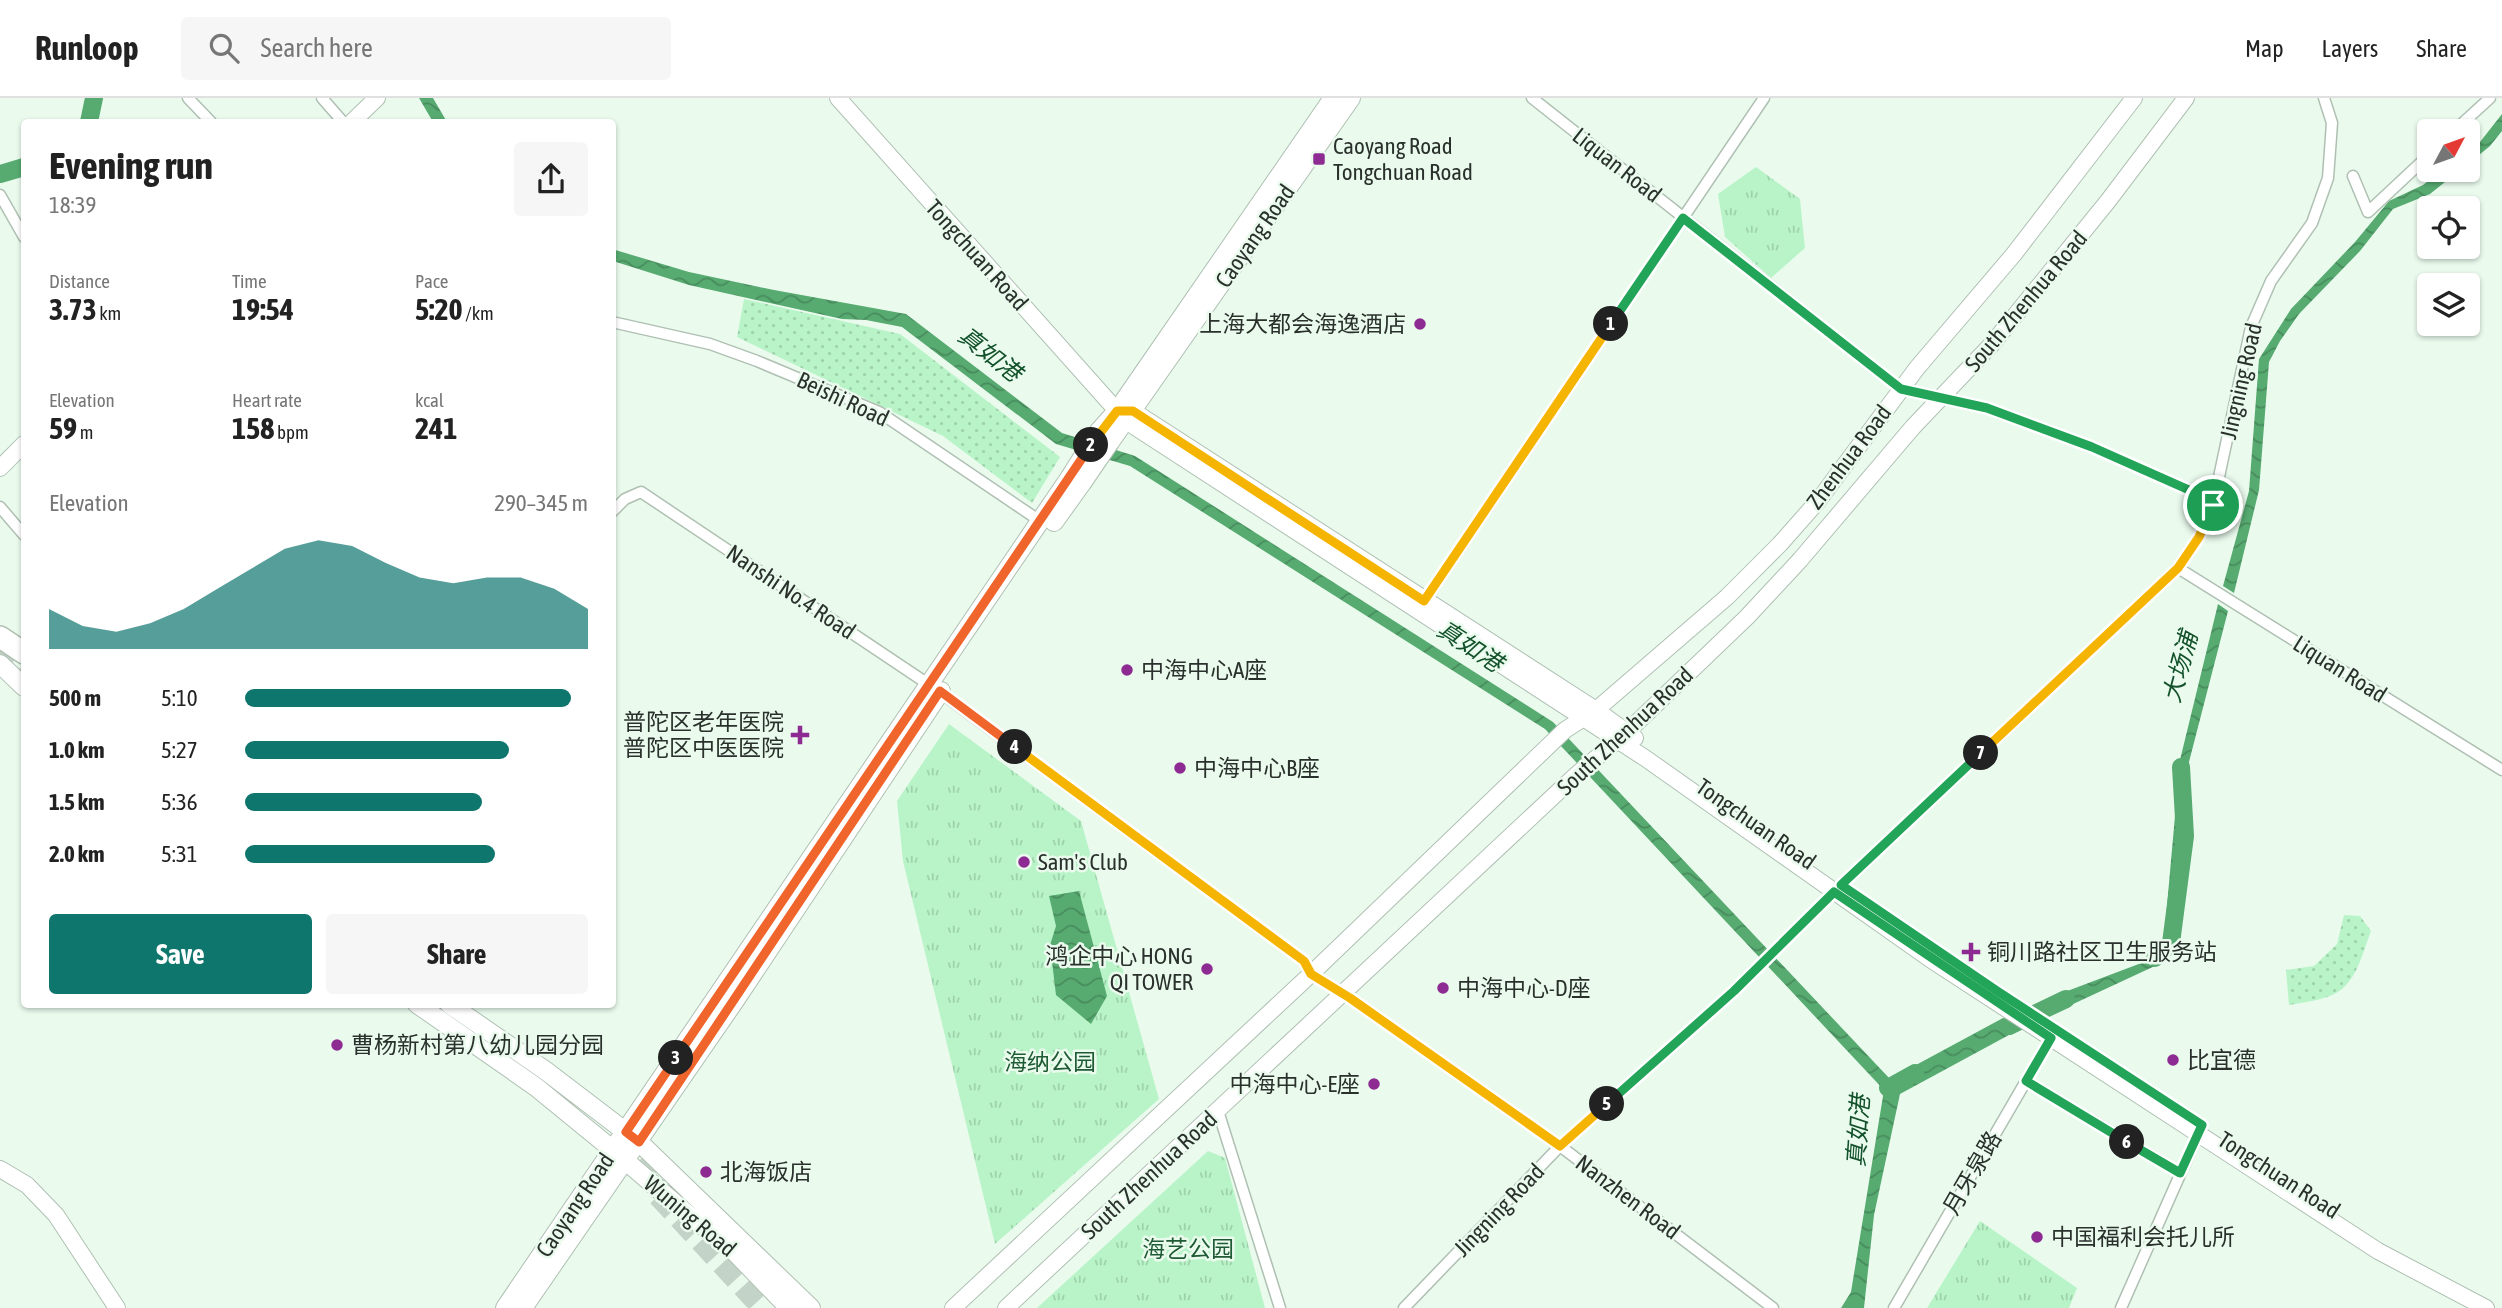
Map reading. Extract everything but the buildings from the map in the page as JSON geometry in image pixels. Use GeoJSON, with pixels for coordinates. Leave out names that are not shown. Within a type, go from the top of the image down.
{"type":"FeatureCollection","features":[{"type":"Feature","properties":{"kind":"highway"},"geometry":{"type":"LineString","coordinates":[[0,637],[21,651]]}},
{"type":"Feature","properties":{"kind":"main road"},"geometry":{"type":"LineString","coordinates":[[355,119],[377,98]]}},
{"type":"Feature","properties":{"kind":"main road","name":"Tongchuan Road"},"geometry":{"type":"LineString","coordinates":[[838,98],[1125,415],[1622,736],[1837,889],[2200,1129],[2378,1251],[2486,1308]]}},
{"type":"Feature","properties":{"kind":"main road","name":"Caoyang Road"},"geometry":{"type":"LineString","coordinates":[[1125,415],[1333,98]]}},
{"type":"Feature","properties":{"kind":"main road","name":"Caoyang Road"},"geometry":{"type":"LineString","coordinates":[[505,1308],[633,1137],[856,791],[935,688],[1105,437],[1125,415],[1351,98]]}},
{"type":"Feature","properties":{"kind":"main road","name":"Zhenhua Road"},"geometry":{"type":"LineString","coordinates":[[1589,715],[1727,597],[1818,501],[1901,389],[2014,254],[2134,98]]}},
{"type":"Feature","properties":{"kind":"main road","name":"South Zhenhua Road"},"geometry":{"type":"LineString","coordinates":[[1006,1308],[1747,617],[1800,561],[1913,427],[1992,344],[2046,279],[2186,98]]}},
{"type":"Feature","properties":{"kind":"main road"},"geometry":{"type":"LineString","coordinates":[[0,468],[21,447]]}},
{"type":"Feature","properties":{"kind":"main road"},"geometry":{"type":"LineString","coordinates":[[0,637],[21,658]]}},
{"type":"Feature","properties":{"kind":"main road"},"geometry":{"type":"LineString","coordinates":[[0,664],[21,684]]}},
{"type":"Feature","properties":{"kind":"main road","name":"South Zhenhua Road"},"geometry":{"type":"LineString","coordinates":[[953,1308],[1311,974],[1566,730],[1589,715]]}},
{"type":"Feature","properties":{"kind":"main road","name":"Wuning Road"},"geometry":{"type":"LineString","coordinates":[[423,1008],[536,1087],[691,1218],[727,1244],[789,1308]]}},
{"type":"Feature","properties":{"kind":"main road","name":"Wuning Road"},"geometry":{"type":"LineString","coordinates":[[455,1008],[546,1071],[633,1137],[811,1308]]}},
{"type":"Feature","properties":{"kind":"main road","name":"Tongchuan Road"},"geometry":{"type":"LineString","coordinates":[[2039,1024],[2051,1038],[2383,1244],[2443,1279],[2502,1308]]}},
{"type":"Feature","properties":{"kind":"main road","name":"Caoyang Road"},"geometry":{"type":"LineString","coordinates":[[523,1308],[619,1156]]}},
{"type":"Feature","properties":{"kind":"main road"},"geometry":{"type":"LineString","coordinates":[[0,1168],[26,1185],[56,1215],[117,1308]]}},
{"type":"Feature","properties":{"kind":"street"},"geometry":{"type":"LineString","coordinates":[[188,98],[208,119]]}},
{"type":"Feature","properties":{"kind":"street"},"geometry":{"type":"LineString","coordinates":[[196,107],[206,98]]}},
{"type":"Feature","properties":{"kind":"street"},"geometry":{"type":"LineString","coordinates":[[322,98],[340,119]]}},
{"type":"Feature","properties":{"kind":"street","name":"Liquan Road"},"geometry":{"type":"LineString","coordinates":[[1532,98],[1901,389],[1987,408],[2092,447],[2189,490],[2213,505]]}},
{"type":"Feature","properties":{"kind":"street"},"geometry":{"type":"LineString","coordinates":[[1422,606],[1764,98]]}},
{"type":"Feature","properties":{"kind":"street","name":"Jingning Road"},"geometry":{"type":"LineString","coordinates":[[1404,1308],[1560,1146],[1734,991],[1837,889],[2178,568],[2199,537],[2213,505],[2251,327],[2271,281],[2312,223],[2328,178],[2332,122],[2324,98]]}},
{"type":"Feature","properties":{"kind":"street"},"geometry":{"type":"LineString","coordinates":[[2467,119],[2490,98]]}},
{"type":"Feature","properties":{"kind":"street"},"geometry":{"type":"LineString","coordinates":[[2353,176],[2368,212],[2417,166]]}},
{"type":"Feature","properties":{"kind":"street"},"geometry":{"type":"LineString","coordinates":[[0,195],[21,232]]}},
{"type":"Feature","properties":{"kind":"street","name":"Beishi Road"},"geometry":{"type":"LineString","coordinates":[[616,323],[710,344],[879,412],[1046,524]]}},
{"type":"Feature","properties":{"kind":"street","name":"Nanshi No.4 Road"},"geometry":{"type":"LineString","coordinates":[[616,508],[625,499],[641,492],[935,688]]}},
{"type":"Feature","properties":{"kind":"street"},"geometry":{"type":"LineString","coordinates":[[0,507],[21,532]]}},
{"type":"Feature","properties":{"kind":"street","name":"Liquan Road"},"geometry":{"type":"LineString","coordinates":[[2178,568],[2502,770]]}},
{"type":"Feature","properties":{"kind":"street","name":"Nanzhen Road"},"geometry":{"type":"LineString","coordinates":[[935,688],[1304,961],[1311,974],[1560,1146],[1773,1308]]}},
{"type":"Feature","properties":{"kind":"street","name":"月牙泉路"},"geometry":{"type":"LineString","coordinates":[[1894,1308],[2051,1038]]}},
{"type":"Feature","properties":{"kind":"street"},"geometry":{"type":"LineString","coordinates":[[2026,1081],[2180,1173]]}},
{"type":"Feature","properties":{"kind":"street"},"geometry":{"type":"LineString","coordinates":[[1218,1111],[1280,1308]]}},
{"type":"Feature","properties":{"kind":"street"},"geometry":{"type":"LineString","coordinates":[[2122,1308],[2200,1129]]}},
{"type":"Feature","properties":{"kind":"green space"},"geometry":{"type":"Polygon","coordinates":[[[1756,167],[1800,199],[1805,248],[1771,278],[1725,237],[1718,194],[1756,167]]]}},
{"type":"Feature","properties":{"kind":"green space"},"geometry":{"type":"Polygon","coordinates":[[[744,299],[900,334],[1060,457],[1032,503],[943,436],[737,337],[744,299]]]}},
{"type":"Feature","properties":{"kind":"green space","name":"海纳公园"},"geometry":{"type":"Polygon","coordinates":[[[949,724],[1081,821],[1159,1099],[995,1244],[903,861],[897,801],[949,724]]]}},
{"type":"Feature","properties":{"kind":"green space"},"geometry":{"type":"Polygon","coordinates":[[[2344,915],[2360,916],[2371,931],[2360,962],[2348,984],[2330,996],[2289,1005],[2286,970],[2314,966],[2337,944],[2344,915]]]}},
{"type":"Feature","properties":{"kind":"green space","name":"海艺公园"},"geometry":{"type":"Polygon","coordinates":[[[1208,1151],[1225,1158],[1265,1308],[1037,1308],[1208,1151]]]}},
{"type":"Feature","properties":{"kind":"green space"},"geometry":{"type":"Polygon","coordinates":[[[1980,1221],[2077,1288],[2069,1308],[1927,1308],[1980,1221]]]}},
{"type":"Feature","properties":{"kind":"water"},"geometry":{"type":"Polygon","coordinates":[[[419,98],[433,98],[445,119],[431,119],[419,98]]]}},
{"type":"Feature","properties":{"kind":"water"},"geometry":{"type":"Polygon","coordinates":[[[2502,114],[2502,131],[2480,154],[2480,142],[2502,114]]]}},
{"type":"Feature","properties":{"kind":"water"},"geometry":{"type":"Polygon","coordinates":[[[2427,182],[2445,182],[2430,194],[2417,196],[2417,199],[2393,209],[2360,251],[2299,314],[2269,362],[2259,490],[2234,593],[2223,586],[2249,491],[2259,359],[2291,309],[2355,242],[2389,201],[2427,182]]]}},
{"type":"Feature","properties":{"kind":"water"},"geometry":{"type":"Polygon","coordinates":[[[616,250],[689,272],[906,314],[1062,433],[1135,456],[1553,722],[1890,1079],[2003,1018],[2020,1029],[1900,1094],[1874,1215],[1864,1308],[1841,1308],[1851,1292],[1884,1090],[1545,729],[1130,466],[1056,444],[902,327],[866,320],[842,319],[689,285],[616,262],[616,250]]]}},
{"type":"Feature","properties":{"kind":"water"},"geometry":{"type":"Polygon","coordinates":[[[2218,604],[2228,611],[2182,789],[2185,836],[2171,943],[2157,965],[2071,1005],[2046,1009],[2039,1005],[2062,993],[2152,959],[2164,939],[2180,760],[2218,604]]]}},
{"type":"Feature","properties":{"kind":"water"},"geometry":{"type":"Polygon","coordinates":[[[1079,891],[1107,996],[1091,1024],[1056,995],[1050,945],[1056,926],[1049,896],[1079,891]]]}},
{"type":"Feature","properties":{"kind":"waterway"},"geometry":{"type":"LineString","coordinates":[[90,119],[94,98]]}},
{"type":"Feature","properties":{"kind":"waterway"},"geometry":{"type":"LineString","coordinates":[[0,174],[21,168]]}},
{"type":"Feature","properties":{"kind":"waterway","name":"大场浦"},"geometry":{"type":"LineString","coordinates":[[2155,958],[2171,943],[2185,836],[2181,767]]}},
{"type":"Feature","properties":{"kind":"waterway","name":"大场浦"},"geometry":{"type":"LineString","coordinates":[[2009,1026],[2066,999]]}},
{"type":"Feature","properties":{"kind":"waterway","name":"大场浦"},"geometry":{"type":"LineString","coordinates":[[1888,1088],[1915,1073]]}},
{"type":"Feature","properties":{"kind":"tunnel"},"geometry":{"type":"LineString","coordinates":[[0,645],[21,666]]}},
{"type":"Feature","properties":{"kind":"tunnel"},"geometry":{"type":"LineString","coordinates":[[618,1138],[664,1186]]}},
{"type":"Feature","properties":{"kind":"tunnel"},"geometry":{"type":"LineString","coordinates":[[658,1196],[762,1308]]}},
{"type":"Feature","properties":{"kind":"place","name":"Caoyang Road Tongchuan Road"},"geometry":{"type":"Point","coordinates":[1319,159]}},
{"type":"Feature","properties":{"kind":"place","name":"上海大都会海逸酒店"},"geometry":{"type":"Point","coordinates":[1420,324]}},
{"type":"Feature","properties":{"kind":"place","name":"中海中心A座"},"geometry":{"type":"Point","coordinates":[1127,670]}},
{"type":"Feature","properties":{"kind":"place","name":"普陀区老年医院 普陀区中医医院"},"geometry":{"type":"Point","coordinates":[800,735]}},
{"type":"Feature","properties":{"kind":"place","name":"中海中心B座"},"geometry":{"type":"Point","coordinates":[1180,768]}},
{"type":"Feature","properties":{"kind":"place","name":"Sam's Club"},"geometry":{"type":"Point","coordinates":[1024,862]}},
{"type":"Feature","properties":{"kind":"place","name":"铜川路社区卫生服务站"},"geometry":{"type":"Point","coordinates":[1971,952]}},
{"type":"Feature","properties":{"kind":"place","name":"鸿企中心 HONG QI TOWER"},"geometry":{"type":"Point","coordinates":[1207,969]}},
{"type":"Feature","properties":{"kind":"place","name":"中海中心-D座"},"geometry":{"type":"Point","coordinates":[1443,988]}},
{"type":"Feature","properties":{"kind":"place","name":"曹杨新村第八幼儿园分园"},"geometry":{"type":"Point","coordinates":[337,1045]}},
{"type":"Feature","properties":{"kind":"place","name":"比宜德"},"geometry":{"type":"Point","coordinates":[2173,1060]}},
{"type":"Feature","properties":{"kind":"place","name":"中海中心-E座"},"geometry":{"type":"Point","coordinates":[1374,1084]}},
{"type":"Feature","properties":{"kind":"place","name":"北海饭店"},"geometry":{"type":"Point","coordinates":[706,1172]}},
{"type":"Feature","properties":{"kind":"place","name":"中国福利会托儿所"},"geometry":{"type":"Point","coordinates":[2037,1237]}},
{"type":"Feature","properties":{"kind":"route"},"geometry":{"type":"LineString","coordinates":[[1683,218],[1901,389],[1987,408],[2092,447],[2189,490],[2213,505],[2199,537],[2178,568],[1841,885],[2202,1125],[2180,1173],[2026,1081],[2051,1038],[1834,892],[1734,991],[1560,1146],[1350,998],[1311,974],[1304,961],[940,691],[639,1142],[626,1132],[1041,521],[1099,431],[1117,411],[1133,411],[1424,601],[1683,218]]}},
{"type":"Feature","properties":{"kind":"water label","name":"真如港"},"geometry":{"type":"Point","coordinates":[990,354]}},
{"type":"Feature","properties":{"kind":"water label","name":"真如港"},"geometry":{"type":"Point","coordinates":[1470,646]}},
{"type":"Feature","properties":{"kind":"water label","name":"真如港"},"geometry":{"type":"Point","coordinates":[1858,1131]}}]}
